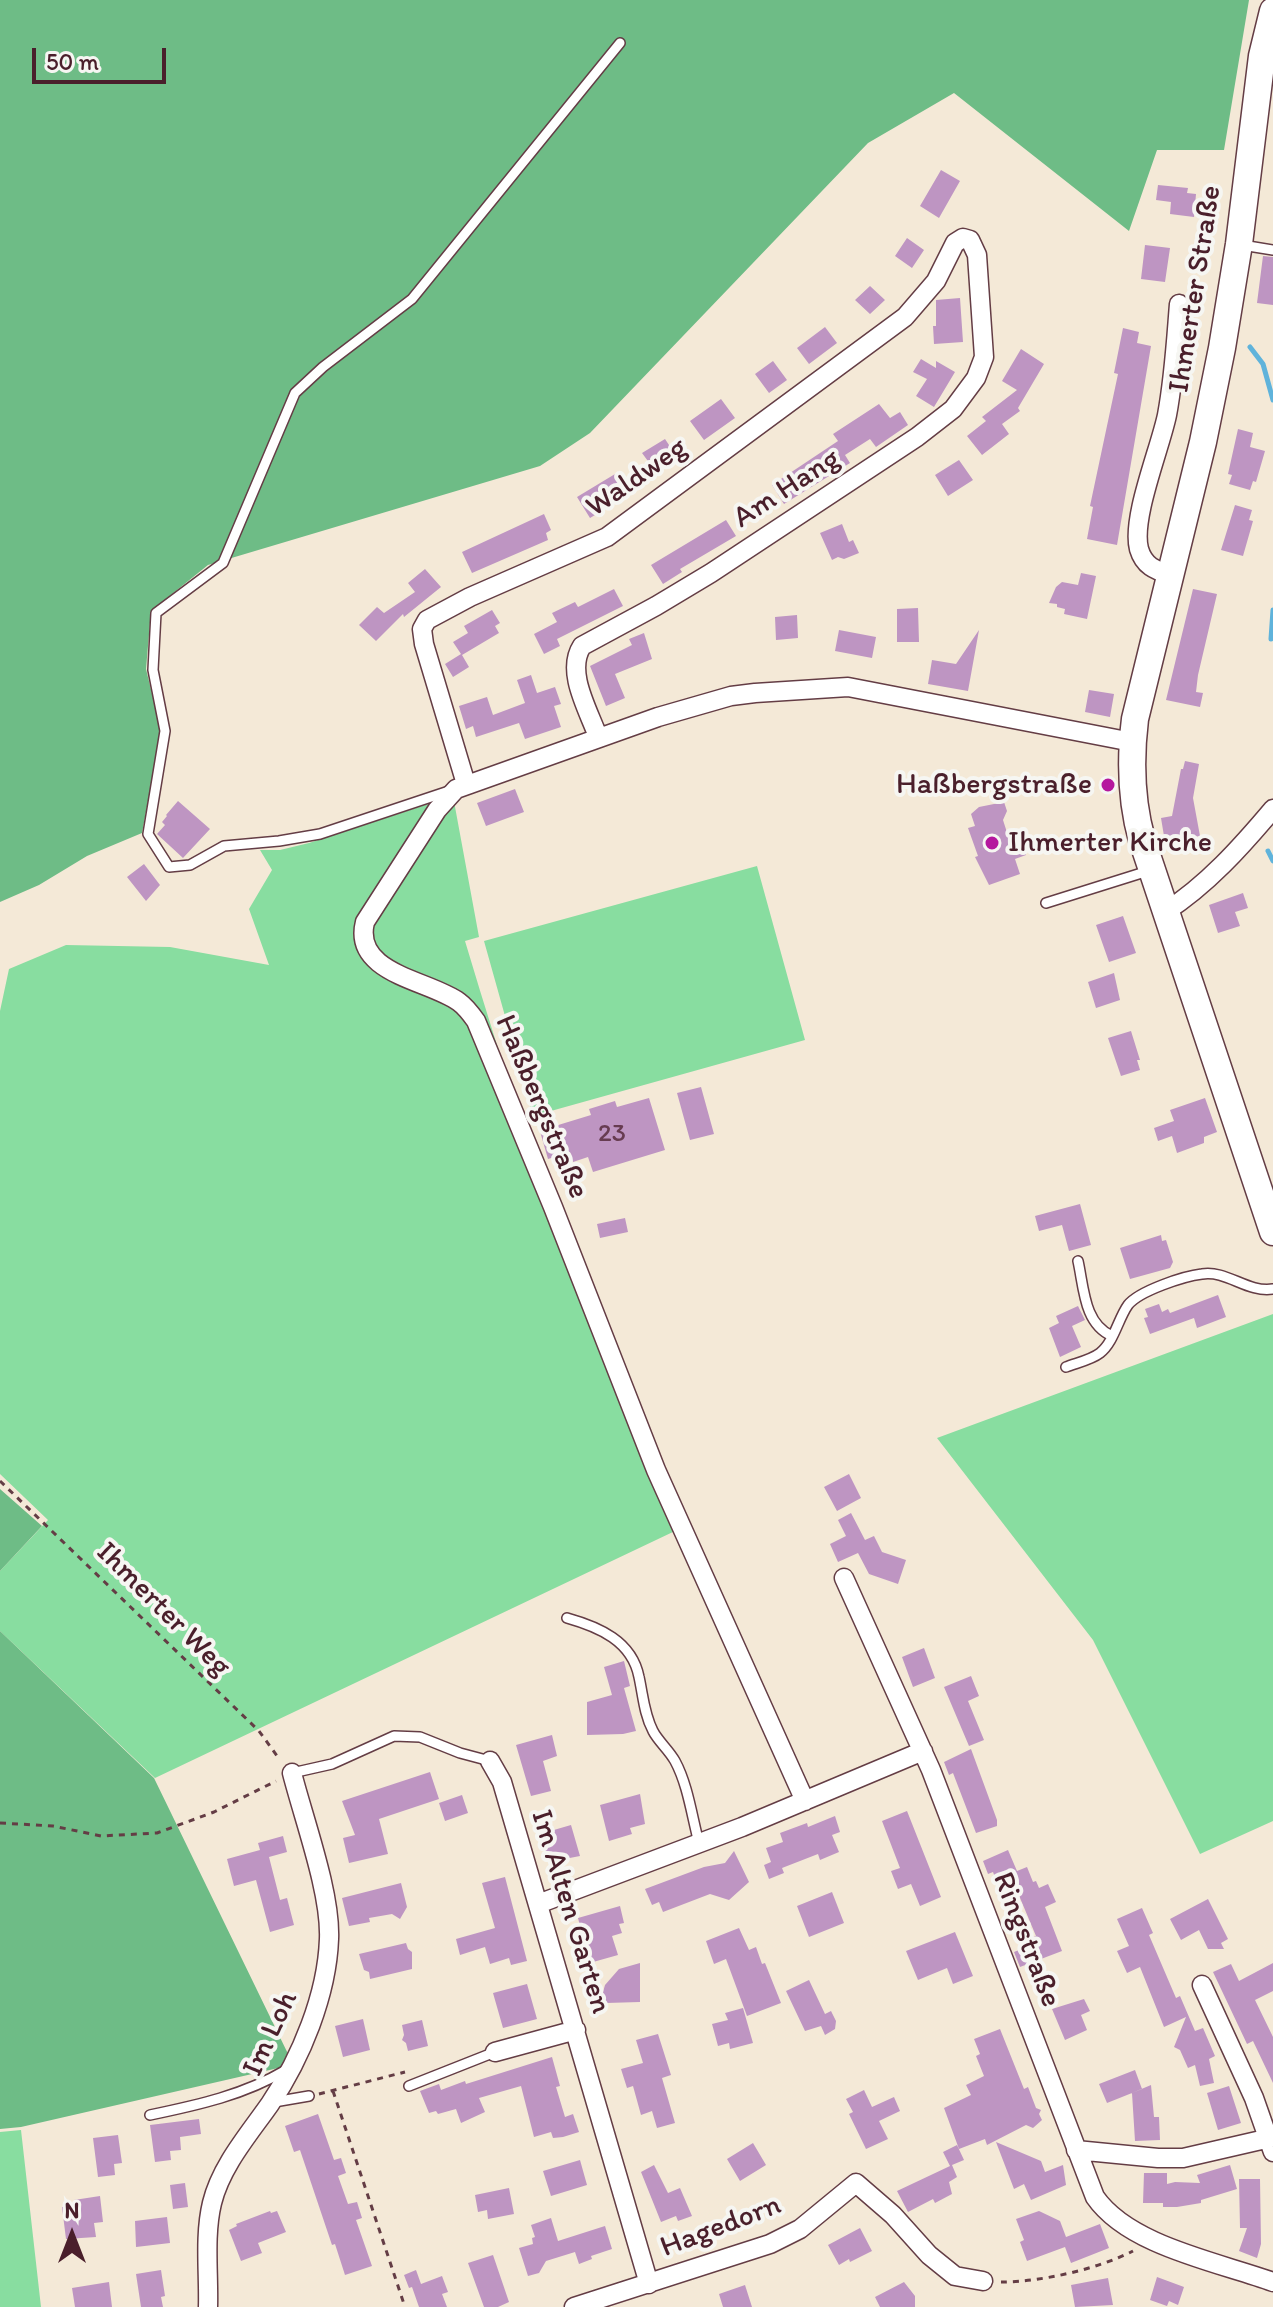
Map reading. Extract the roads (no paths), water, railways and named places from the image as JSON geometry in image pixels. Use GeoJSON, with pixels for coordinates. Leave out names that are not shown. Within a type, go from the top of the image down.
{"type":"FeatureCollection","features":[{"type":"Feature","properties":{"kind":"main road","name":"Ihmerter Straße"},"geometry":{"type":"LineString","coordinates":[[1273,11],[1262,56],[1239,244],[1203,442],[1132,742],[1135,815],[1273,1232]]}},
{"type":"Feature","properties":{"kind":"street","name":"Waldweg"},"geometry":{"type":"LineString","coordinates":[[461,786],[424,644],[422,629],[427,620],[470,597],[607,537],[905,317],[936,281],[958,240],[968,238],[976,247]]}},
{"type":"Feature","properties":{"kind":"street","name":"Am Hang"},"geometry":{"type":"LineString","coordinates":[[598,737],[576,673],[576,658],[582,646],[698,581],[905,445],[940,420],[967,391],[984,357],[976,247]]}},
{"type":"Feature","properties":{"kind":"street","name":"Ihmerter Straße"},"geometry":{"type":"LineString","coordinates":[[1170,575],[1153,570],[1147,564],[1138,538],[1143,503],[1167,416],[1179,304]]}},
{"type":"Feature","properties":{"kind":"street"},"geometry":{"type":"LineString","coordinates":[[461,786],[598,737],[731,696],[848,687],[1132,742]]}},
{"type":"Feature","properties":{"kind":"street","name":"Haßbergstraße"},"geometry":{"type":"LineString","coordinates":[[461,786],[437,810],[373,909],[363,930],[365,946],[384,967],[458,1001],[476,1021],[656,1470],[805,1801]]}},
{"type":"Feature","properties":{"kind":"street"},"geometry":{"type":"LineString","coordinates":[[1165,912],[1186,899],[1212,876],[1273,809]]}},
{"type":"Feature","properties":{"kind":"street","name":"Ringstraße"},"geometry":{"type":"LineString","coordinates":[[844,1578],[923,1751],[1090,2187],[1105,2212],[1124,2227],[1150,2240],[1273,2282]]}},
{"type":"Feature","properties":{"kind":"street"},"geometry":{"type":"LineString","coordinates":[[538,1904],[805,1801],[923,1751]]}},
{"type":"Feature","properties":{"kind":"street","name":"Im Alten Garten"},"geometry":{"type":"LineString","coordinates":[[490,1761],[502,1782],[649,2284]]}},
{"type":"Feature","properties":{"kind":"street","name":"Im Loh"},"geometry":{"type":"LineString","coordinates":[[208,2307],[212,2203],[240,2145],[270,2103],[309,2031],[317,2008],[329,1941],[325,1899],[292,1773]]}},
{"type":"Feature","properties":{"kind":"street"},"geometry":{"type":"LineString","coordinates":[[1076,2150],[1183,2158],[1271,2145],[1202,1985]]}},
{"type":"Feature","properties":{"kind":"street"},"geometry":{"type":"LineString","coordinates":[[495,2052],[576,2030]]}},
{"type":"Feature","properties":{"kind":"street","name":"Hagedorn"},"geometry":{"type":"LineString","coordinates":[[574,2307],[785,2238],[856,2183],[893,2215],[929,2255],[955,2276],[983,2281]]}},
{"type":"Feature","properties":{"kind":"lane"},"geometry":{"type":"LineString","coordinates":[[461,786],[320,834],[224,846],[190,865],[169,867],[148,834],[165,731],[153,670],[156,613],[223,563],[295,393],[323,367],[412,299],[620,43]]}},
{"type":"Feature","properties":{"kind":"lane"},"geometry":{"type":"LineString","coordinates":[[1239,244],[1273,250]]}},
{"type":"Feature","properties":{"kind":"lane"},"geometry":{"type":"LineString","coordinates":[[1046,903],[1151,870]]}},
{"type":"Feature","properties":{"kind":"lane"},"geometry":{"type":"LineString","coordinates":[[1078,1261],[1092,1320],[1099,1330],[1112,1336]]}},
{"type":"Feature","properties":{"kind":"lane"},"geometry":{"type":"LineString","coordinates":[[1066,1367],[1099,1354],[1128,1305],[1149,1291],[1202,1274],[1219,1275],[1256,1290],[1273,1289]]}},
{"type":"Feature","properties":{"kind":"lane"},"geometry":{"type":"LineString","coordinates":[[567,1618],[594,1626],[612,1636],[629,1652],[638,1673],[643,1702],[653,1731],[675,1761],[699,1843]]}},
{"type":"Feature","properties":{"kind":"lane","name":"Im Alten Garten"},"geometry":{"type":"LineString","coordinates":[[292,1773],[332,1764],[394,1736],[420,1737],[490,1761]]}},
{"type":"Feature","properties":{"kind":"lane"},"geometry":{"type":"LineString","coordinates":[[409,2086],[495,2052]]}},
{"type":"Feature","properties":{"kind":"lane"},"geometry":{"type":"LineString","coordinates":[[150,2115],[218,2100],[270,2080],[289,2068]]}},
{"type":"Feature","properties":{"kind":"lane"},"geometry":{"type":"LineString","coordinates":[[270,2103],[309,2096]]}},
{"type":"Feature","properties":{"kind":"waterway"},"geometry":{"type":"LineString","coordinates":[[1250,347],[1263,364],[1273,400]]}},
{"type":"Feature","properties":{"kind":"waterway"},"geometry":{"type":"LineString","coordinates":[[1271,639],[1273,610]]}},
{"type":"Feature","properties":{"kind":"waterway"},"geometry":{"type":"LineString","coordinates":[[1268,851],[1273,861]]}},
{"type":"Feature","properties":{"kind":"place","name":"Haßbergstraße"},"geometry":{"type":"Point","coordinates":[1108,785]}},
{"type":"Feature","properties":{"kind":"place","name":"Ihmerter Kirche"},"geometry":{"type":"Point","coordinates":[992,843]}}]}
